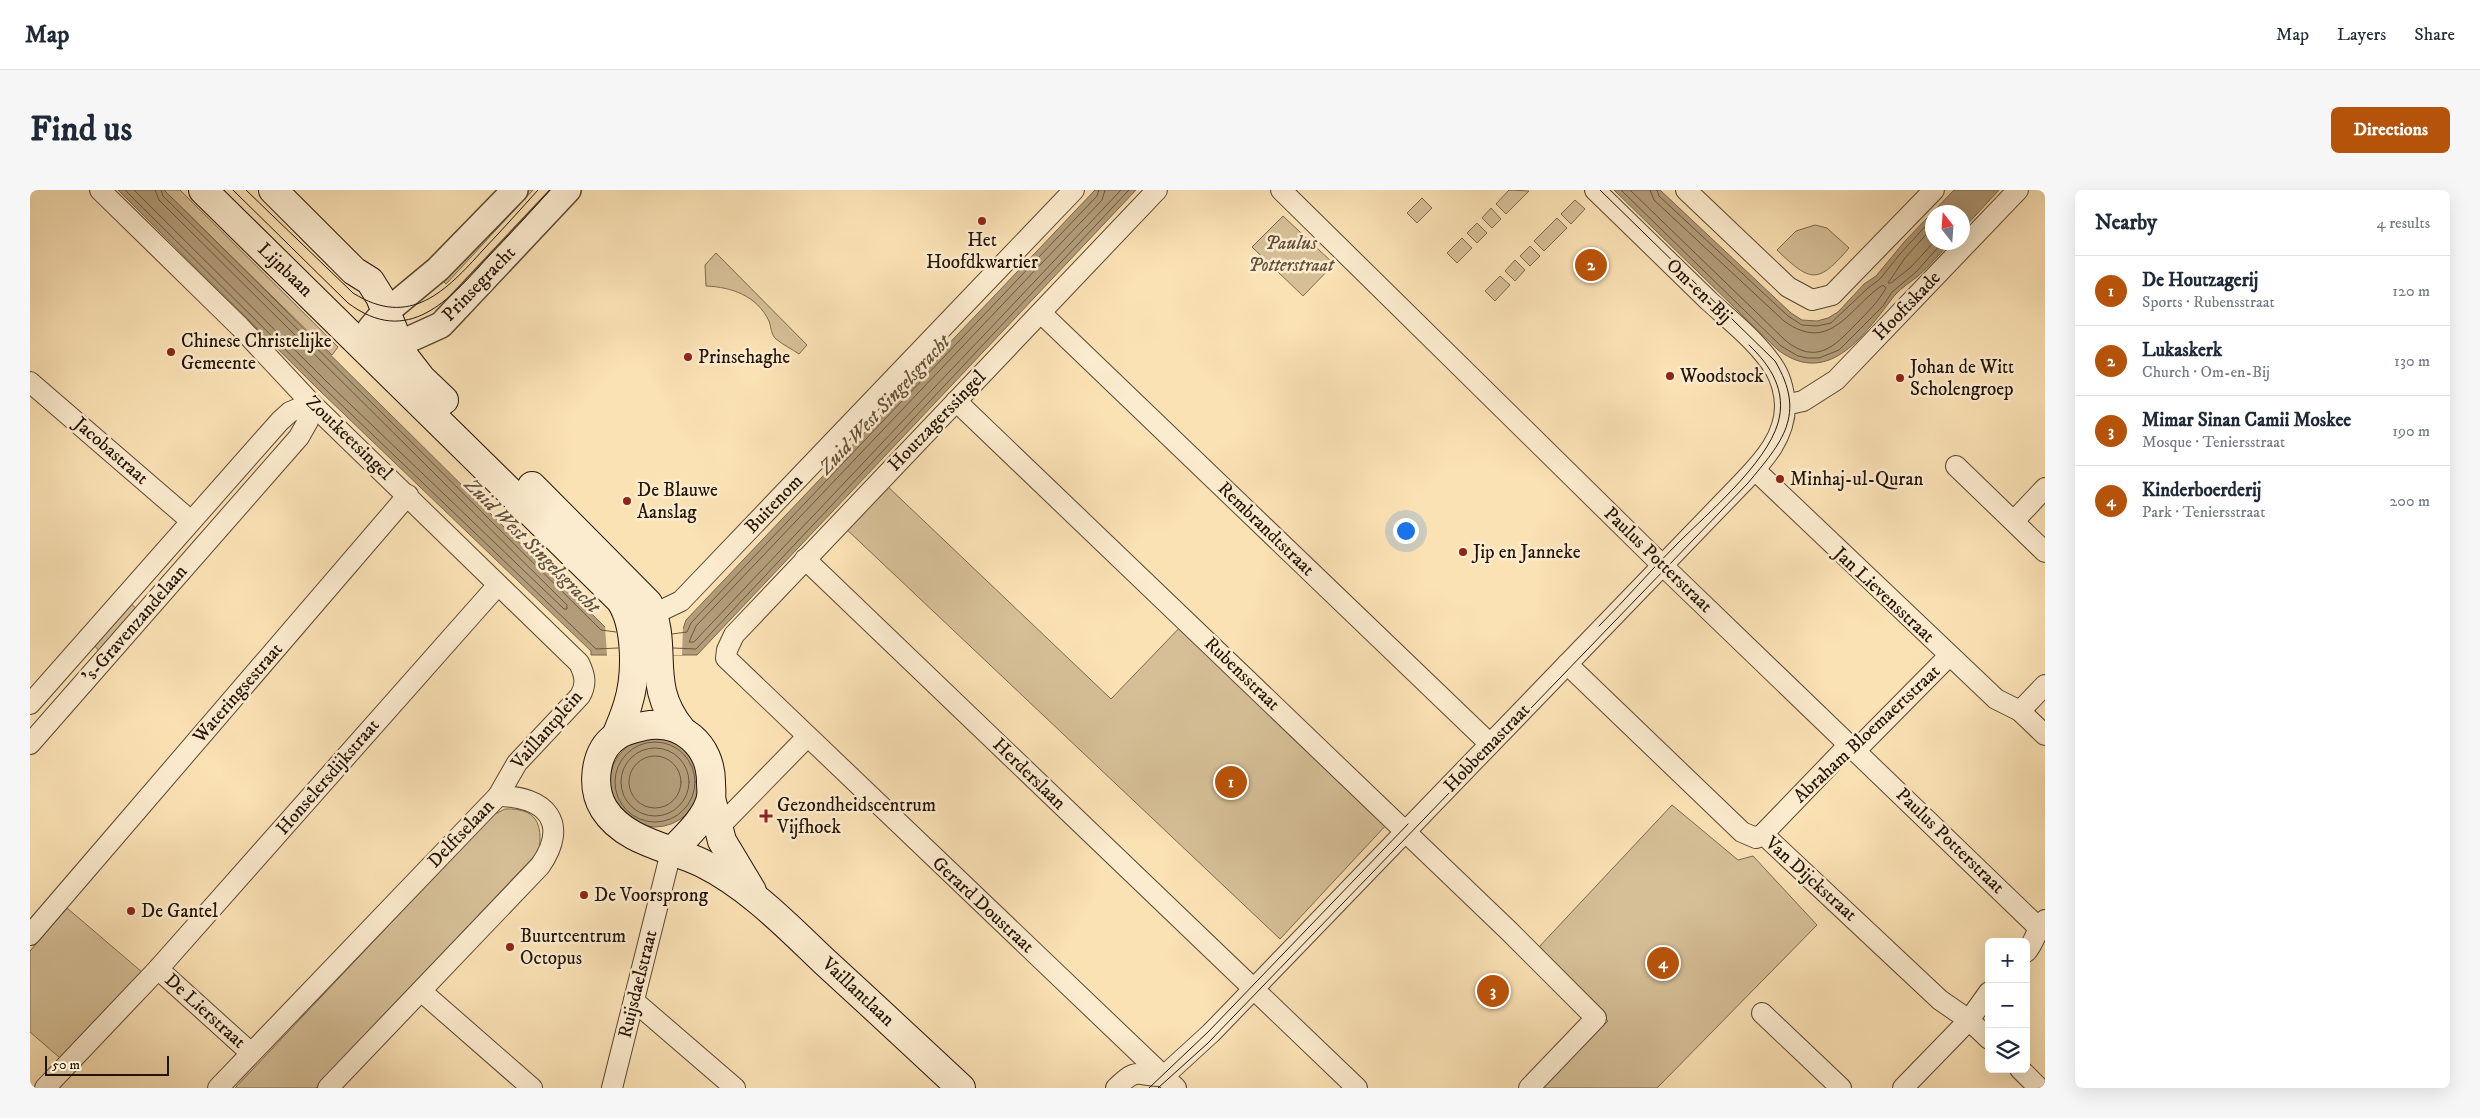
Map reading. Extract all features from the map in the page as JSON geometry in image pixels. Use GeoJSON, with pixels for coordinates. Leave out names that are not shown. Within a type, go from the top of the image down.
{"type":"FeatureCollection","features":[{"type":"Feature","properties":{"kind":"main road","name":"Lijnbaan"},"geometry":{"type":"LineString","coordinates":[[203,190],[366,350]]}},
{"type":"Feature","properties":{"kind":"main road"},"geometry":{"type":"LineString","coordinates":[[273,190],[354,271],[391,292],[399,344],[404,356],[421,378],[648,603],[646,656],[616,736],[606,746],[598,762],[596,787],[603,808],[624,830],[671,852],[697,824],[711,798],[710,769],[705,753],[694,738],[681,729],[670,716],[659,680],[646,656]]}},
{"type":"Feature","properties":{"kind":"main road"},"geometry":{"type":"LineString","coordinates":[[366,350],[620,600],[628,611],[647,622]]}},
{"type":"Feature","properties":{"kind":"main road"},"geometry":{"type":"LineString","coordinates":[[616,736],[645,726],[661,725],[681,729]]}},
{"type":"Feature","properties":{"kind":"main road","name":"Vaillantlaan"},"geometry":{"type":"LineString","coordinates":[[711,798],[722,841],[754,895]]}},
{"type":"Feature","properties":{"kind":"main road","name":"Vaillantlaan"},"geometry":{"type":"LineString","coordinates":[[671,852],[703,863],[754,895],[962,1088]]}},
{"type":"Feature","properties":{"kind":"street","name":"Zoutkeetsingel"},"geometry":{"type":"LineString","coordinates":[[100,190],[240,327],[311,402],[579,663]]}},
{"type":"Feature","properties":{"kind":"street","name":"Prinsegracht"},"geometry":{"type":"LineString","coordinates":[[516,190],[438,270],[391,292],[370,329],[366,340],[366,350],[399,344],[441,325],[568,190]]}},
{"type":"Feature","properties":{"kind":"street","name":"Buitenom"},"geometry":{"type":"LineString","coordinates":[[647,622],[682,601],[1074,190]]}},
{"type":"Feature","properties":{"kind":"street","name":"Houtzagerssingel"},"geometry":{"type":"LineString","coordinates":[[726,658],[726,650],[734,635],[1157,190]]}},
{"type":"Feature","properties":{"kind":"street","name":"Paulus Potterstraat"},"geometry":{"type":"LineString","coordinates":[[1281,190],[1663,565],[2042,924]]}},
{"type":"Feature","properties":{"kind":"street","name":"Om-en-Bij"},"geometry":{"type":"LineString","coordinates":[[1595,190],[1761,352],[1776,371],[1785,405]]}},
{"type":"Feature","properties":{"kind":"street"},"geometry":{"type":"LineString","coordinates":[[1686,190],[1788,287],[1812,300],[1832,295],[1934,190]]}},
{"type":"Feature","properties":{"kind":"street","name":"Hooftskade"},"geometry":{"type":"LineString","coordinates":[[1785,405],[1803,402],[1836,380],[2018,190]]}},
{"type":"Feature","properties":{"kind":"street","name":"Rembrandtstraat"},"geometry":{"type":"LineString","coordinates":[[1041,313],[1490,744]]}},
{"type":"Feature","properties":{"kind":"street","name":"Jacobastraat"},"geometry":{"type":"LineString","coordinates":[[30,382],[191,521]]}},
{"type":"Feature","properties":{"kind":"street","name":"Rubensstraat"},"geometry":{"type":"LineString","coordinates":[[956,401],[1406,831],[1596,1018],[1529,1088]]}},
{"type":"Feature","properties":{"kind":"street","name":"'s-Gravenzandelaan"},"geometry":{"type":"LineString","coordinates":[[30,704],[280,421],[290,412],[311,402]]}},
{"type":"Feature","properties":{"kind":"street","name":"'s-Gravenzandelaan"},"geometry":{"type":"LineString","coordinates":[[30,744],[240,505],[303,430],[308,421],[311,402]]}},
{"type":"Feature","properties":{"kind":"street","name":"Hobbemastraat"},"geometry":{"type":"LineString","coordinates":[[1168,1084],[1193,1053],[1254,989],[1755,470],[1778,438],[1784,420],[1785,405]]}},
{"type":"Feature","properties":{"kind":"street"},"geometry":{"type":"LineString","coordinates":[[1956,466],[2045,552]]}},
{"type":"Feature","properties":{"kind":"street","name":"Jan Lievensstraat"},"geometry":{"type":"LineString","coordinates":[[1755,470],[1996,699],[2020,711],[2045,735]]}},
{"type":"Feature","properties":{"kind":"street"},"geometry":{"type":"LineString","coordinates":[[220,488],[240,505]]}},
{"type":"Feature","properties":{"kind":"street"},"geometry":{"type":"LineString","coordinates":[[2014,521],[2045,488]]}},
{"type":"Feature","properties":{"kind":"street","name":"Wateringsestraat"},"geometry":{"type":"LineString","coordinates":[[30,935],[408,495]]}},
{"type":"Feature","properties":{"kind":"street","name":"Herderslaan"},"geometry":{"type":"LineString","coordinates":[[805,559],[1356,1088]]}},
{"type":"Feature","properties":{"kind":"street","name":"Honselersdijkstraat"},"geometry":{"type":"LineString","coordinates":[[45,1088],[158,969],[498,585]]}},
{"type":"Feature","properties":{"kind":"street","name":"Abraham Bloemaertstraat"},"geometry":{"type":"LineString","coordinates":[[1763,834],[1842,752],[1852,746],[1863,743],[1950,656]]}},
{"type":"Feature","properties":{"kind":"street","name":"Gerard Doustraat"},"geometry":{"type":"LineString","coordinates":[[726,658],[1168,1084]]}},
{"type":"Feature","properties":{"kind":"street","name":"Vaillantplein"},"geometry":{"type":"LineString","coordinates":[[498,796],[517,763],[584,689],[584,674],[579,663]]}},
{"type":"Feature","properties":{"kind":"street","name":"Van Dijckstraat"},"geometry":{"type":"LineString","coordinates":[[1567,664],[1742,832],[1756,838],[1763,834],[1940,1000],[1969,1020],[1985,1035]]}},
{"type":"Feature","properties":{"kind":"street"},"geometry":{"type":"LineString","coordinates":[[2020,711],[2045,685]]}},
{"type":"Feature","properties":{"kind":"street"},"geometry":{"type":"LineString","coordinates":[[717,826],[726,820],[806,737]]}},
{"type":"Feature","properties":{"kind":"street","name":"Delftselaan"},"geometry":{"type":"LineString","coordinates":[[218,1088],[498,796],[527,800],[541,807],[552,823],[555,835],[553,844],[540,866],[328,1088]]}},
{"type":"Feature","properties":{"kind":"street","name":"Ruijsdaelstraat"},"geometry":{"type":"LineString","coordinates":[[612,1088],[671,852]]}},
{"type":"Feature","properties":{"kind":"street"},"geometry":{"type":"LineString","coordinates":[[2030,948],[2042,924]]}},
{"type":"Feature","properties":{"kind":"street","name":"De Lierstraat"},"geometry":{"type":"LineString","coordinates":[[158,969],[251,1053]]}},
{"type":"Feature","properties":{"kind":"street"},"geometry":{"type":"LineString","coordinates":[[421,991],[532,1088]]}},
{"type":"Feature","properties":{"kind":"street"},"geometry":{"type":"LineString","coordinates":[[1904,1088],[1969,1020],[1985,998]]}},
{"type":"Feature","properties":{"kind":"street"},"geometry":{"type":"LineString","coordinates":[[634,1001],[734,1088]]}},
{"type":"Feature","properties":{"kind":"street"},"geometry":{"type":"LineString","coordinates":[[1762,1013],[1841,1088]]}},
{"type":"Feature","properties":{"kind":"street"},"geometry":{"type":"LineString","coordinates":[[1116,1088],[1130,1074],[1143,1073],[1168,1084]]}},
{"type":"Feature","properties":{"kind":"street"},"geometry":{"type":"LineString","coordinates":[[2024,1073],[2039,1088]]}},
{"type":"Feature","properties":{"kind":"green space"},"geometry":{"type":"Polygon","coordinates":[[[164,190],[180,190],[338,347],[332,355],[164,190]]]}},
{"type":"Feature","properties":{"kind":"green space"},"geometry":{"type":"Polygon","coordinates":[[[526,190],[533,190],[446,284],[442,280],[526,190]]]}},
{"type":"Feature","properties":{"kind":"green space"},"geometry":{"type":"Polygon","coordinates":[[[1509,190],[1529,191],[1506,214],[1496,204],[1509,190]]]}},
{"type":"Feature","properties":{"kind":"green space"},"geometry":{"type":"Polygon","coordinates":[[[1422,198],[1432,208],[1417,223],[1407,213],[1422,198]]]}},
{"type":"Feature","properties":{"kind":"green space"},"geometry":{"type":"Polygon","coordinates":[[[1575,200],[1585,209],[1571,224],[1561,214],[1575,200]]]}},
{"type":"Feature","properties":{"kind":"green space"},"geometry":{"type":"Polygon","coordinates":[[[1491,208],[1501,219],[1492,228],[1482,218],[1491,208]]]}},
{"type":"Feature","properties":{"kind":"green space","name":"Paulus Potterstraat"},"geometry":{"type":"Polygon","coordinates":[[[1283,216],[1334,264],[1303,296],[1252,247],[1283,216]]]}},
{"type":"Feature","properties":{"kind":"green space"},"geometry":{"type":"Polygon","coordinates":[[[1557,218],[1567,228],[1544,251],[1534,241],[1557,218]]]}},
{"type":"Feature","properties":{"kind":"green space"},"geometry":{"type":"Polygon","coordinates":[[[1477,223],[1487,233],[1477,243],[1467,233],[1477,223]]]}},
{"type":"Feature","properties":{"kind":"green space"},"geometry":{"type":"Polygon","coordinates":[[[1815,225],[1827,228],[1849,248],[1829,268],[1822,273],[1814,275],[1798,269],[1777,250],[1796,231],[1815,225]]]}},
{"type":"Feature","properties":{"kind":"green space"},"geometry":{"type":"Polygon","coordinates":[[[1462,238],[1472,248],[1457,263],[1447,253],[1462,238]]]}},
{"type":"Feature","properties":{"kind":"green space"},"geometry":{"type":"Polygon","coordinates":[[[1530,246],[1540,256],[1530,266],[1520,256],[1530,246]]]}},
{"type":"Feature","properties":{"kind":"green space"},"geometry":{"type":"Polygon","coordinates":[[[716,253],[807,345],[799,354],[774,337],[764,312],[751,299],[725,288],[706,286],[705,265],[716,253]]]}},
{"type":"Feature","properties":{"kind":"green space"},"geometry":{"type":"Polygon","coordinates":[[[1515,260],[1525,270],[1515,281],[1505,271],[1515,260]]]}},
{"type":"Feature","properties":{"kind":"green space"},"geometry":{"type":"Polygon","coordinates":[[[1500,276],[1510,285],[1495,301],[1485,291],[1500,276]]]}},
{"type":"Feature","properties":{"kind":"green space"},"geometry":{"type":"Polygon","coordinates":[[[884,483],[1111,699],[1186,621],[1388,823],[1280,939],[843,526],[884,483]]]}},
{"type":"Feature","properties":{"kind":"green space"},"geometry":{"type":"Polygon","coordinates":[[[129,602],[139,611],[101,653],[92,643],[129,602]]]}},
{"type":"Feature","properties":{"kind":"green space"},"geometry":{"type":"Polygon","coordinates":[[[1672,805],[1738,860],[1753,856],[1817,925],[1657,1088],[1543,1088],[1608,1021],[1538,948],[1672,805]]]}},
{"type":"Feature","properties":{"kind":"green space"},"geometry":{"type":"Polygon","coordinates":[[[505,809],[524,811],[535,819],[540,832],[539,851],[316,1088],[235,1088],[493,815],[505,809]]]}},
{"type":"Feature","properties":{"kind":"green space"},"geometry":{"type":"Polygon","coordinates":[[[67,908],[142,972],[60,1058],[30,1032],[30,951],[67,908]]]}},
{"type":"Feature","properties":{"kind":"water"},"geometry":{"type":"Polygon","coordinates":[[[118,190],[164,190],[605,627],[683,629],[686,620],[1095,190],[1136,190],[697,655],[591,655],[591,651],[320,391],[118,190]]]}},
{"type":"Feature","properties":{"kind":"water"},"geometry":{"type":"Polygon","coordinates":[[[1614,190],[1660,190],[1791,313],[1802,320],[1817,321],[1828,318],[1838,312],[1864,284],[1876,276],[1925,220],[1925,250],[1943,250],[1922,272],[1898,292],[1859,339],[1845,351],[1830,359],[1814,363],[1797,360],[1778,350],[1614,190]]]}},
{"type":"Feature","properties":{"kind":"water"},"geometry":{"type":"Polygon","coordinates":[[[1954,190],[1999,190],[1970,221],[1970,205],[1940,205],[1954,190]]]}},
{"type":"Feature","properties":{"kind":"water"},"geometry":{"type":"Polygon","coordinates":[[[655,737],[672,741],[687,750],[696,765],[700,782],[696,799],[687,814],[672,823],[655,827],[638,823],[623,814],[614,799],[610,782],[614,765],[623,750],[638,741],[655,737]]]}},
{"type":"Feature","properties":{"kind":"pier"},"geometry":{"type":"Polygon","coordinates":[[[605,625],[683,626],[682,655],[607,656],[605,625]]]}},
{"type":"Feature","properties":{"kind":"tram line"},"geometry":{"type":"LineString","coordinates":[[233,190],[348,303],[370,316],[390,321],[408,320],[426,313],[458,289],[550,190]]}},
{"type":"Feature","properties":{"kind":"tram line"},"geometry":{"type":"LineString","coordinates":[[246,190],[353,293],[373,303],[392,307],[409,306],[426,300],[441,291],[469,265],[538,190]]}},
{"type":"Feature","properties":{"kind":"tram line"},"geometry":{"type":"LineString","coordinates":[[1158,1088],[1208,1043],[1748,483],[1780,441],[1789,413],[1789,397],[1784,380],[1775,361],[1600,190]]}},
{"type":"Feature","properties":{"kind":"tram line"},"geometry":{"type":"LineString","coordinates":[[1599,626],[1668,553],[1735,487],[1762,455],[1771,439],[1778,423],[1780,411],[1779,390],[1770,370],[1749,345]]}},
{"type":"Feature","properties":{"kind":"tram line"},"geometry":{"type":"LineString","coordinates":[[1149,1088],[1208,1032],[1408,824]]}},
{"type":"Feature","properties":{"kind":"place","name":"Het Hoofdkwartier"},"geometry":{"type":"Point","coordinates":[982,221]}},
{"type":"Feature","properties":{"kind":"place","name":"Lukaskerk"},"geometry":{"type":"Point","coordinates":[1591,265]}},
{"type":"Feature","properties":{"kind":"place","name":"Chinese Christelijke Gemeente"},"geometry":{"type":"Point","coordinates":[171,352]}},
{"type":"Feature","properties":{"kind":"place","name":"Prinsehaghe"},"geometry":{"type":"Point","coordinates":[688,357]}},
{"type":"Feature","properties":{"kind":"place","name":"Woodstock"},"geometry":{"type":"Point","coordinates":[1670,376]}},
{"type":"Feature","properties":{"kind":"place","name":"Johan de Witt Scholengroep"},"geometry":{"type":"Point","coordinates":[1900,378]}},
{"type":"Feature","properties":{"kind":"place","name":"Minhaj-ul-Quran"},"geometry":{"type":"Point","coordinates":[1780,479]}},
{"type":"Feature","properties":{"kind":"place","name":"De Blauwe Aanslag"},"geometry":{"type":"Point","coordinates":[627,501]}},
{"type":"Feature","properties":{"kind":"place","name":"Jip en Janneke"},"geometry":{"type":"Point","coordinates":[1463,552]}},
{"type":"Feature","properties":{"kind":"place","name":"De Houtzagerij"},"geometry":{"type":"Point","coordinates":[1231,782]}},
{"type":"Feature","properties":{"kind":"place","name":"Gezondheidscentrum Vijfhoek"},"geometry":{"type":"Point","coordinates":[766,816]}},
{"type":"Feature","properties":{"kind":"place","name":"De Voorsprong"},"geometry":{"type":"Point","coordinates":[584,895]}},
{"type":"Feature","properties":{"kind":"place","name":"De Gantel"},"geometry":{"type":"Point","coordinates":[131,911]}},
{"type":"Feature","properties":{"kind":"place","name":"Buurtcentrum Octopus"},"geometry":{"type":"Point","coordinates":[510,947]}},
{"type":"Feature","properties":{"kind":"place","name":"Kinderboerderij"},"geometry":{"type":"Point","coordinates":[1663,963]}},
{"type":"Feature","properties":{"kind":"place","name":"Mimar Sinan Camii Moskee"},"geometry":{"type":"Point","coordinates":[1493,991]}},
{"type":"Feature","properties":{"kind":"water label","name":"Zuid West Singelsgracht"},"geometry":{"type":"Point","coordinates":[885,405]}},
{"type":"Feature","properties":{"kind":"water label","name":"Zuid West Singelsgracht"},"geometry":{"type":"Point","coordinates":[532,546]}}]}
